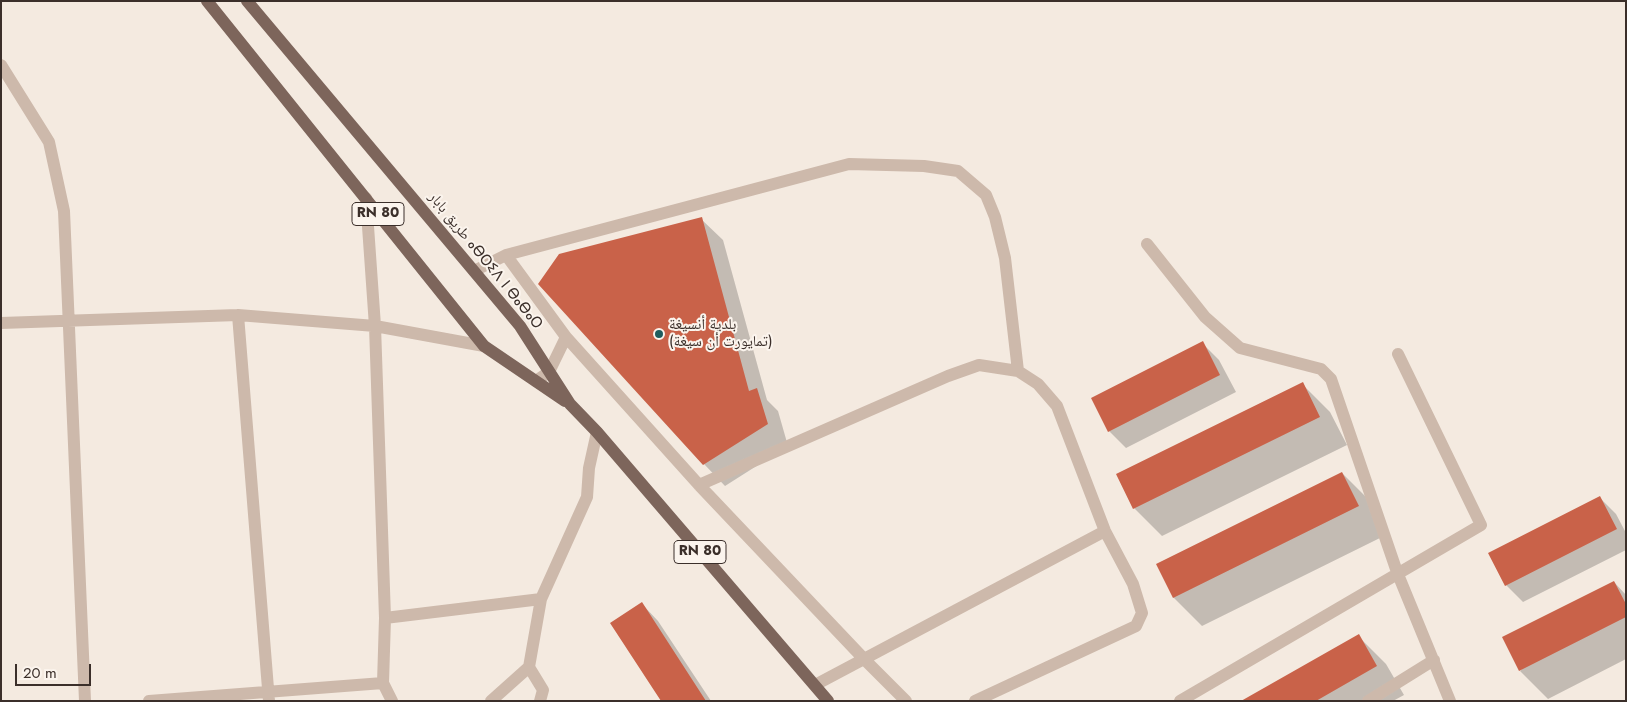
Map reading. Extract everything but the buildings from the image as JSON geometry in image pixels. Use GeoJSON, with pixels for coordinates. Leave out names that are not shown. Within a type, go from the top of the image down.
{"type":"FeatureCollection","features":[{"type":"Feature","properties":{"kind":"main road","name":"RN 80"},"geometry":{"type":"LineString","coordinates":[[207,1],[484,346],[570,404],[597,432],[828,701]]}},
{"type":"Feature","properties":{"kind":"main road","name":"طريق بابار ⴰⴱⵔⵉⴷ ⵏ ⴱⴰⴱⴰⵔ"},"geometry":{"type":"LineString","coordinates":[[247,1],[520,326],[570,404]]}},
{"type":"Feature","properties":{"kind":"street"},"geometry":{"type":"LineString","coordinates":[[1,65],[49,142],[64,211],[85,701]]}},
{"type":"Feature","properties":{"kind":"street"},"geometry":{"type":"LineString","coordinates":[[474,271],[506,255],[849,164],[924,166],[958,171],[986,195],[995,217],[1005,258],[1018,371]]}},
{"type":"Feature","properties":{"kind":"street"},"geometry":{"type":"LineString","coordinates":[[366,198],[375,326],[385,618],[383,683],[392,701]]}},
{"type":"Feature","properties":{"kind":"street"},"geometry":{"type":"LineString","coordinates":[[1148,244],[1205,316],[1240,348],[1321,369],[1332,379],[1397,572],[1450,701]]}},
{"type":"Feature","properties":{"kind":"street"},"geometry":{"type":"LineString","coordinates":[[506,255],[566,337],[699,485],[906,701]]}},
{"type":"Feature","properties":{"kind":"street"},"geometry":{"type":"LineString","coordinates":[[238,315],[268,696]]}},
{"type":"Feature","properties":{"kind":"street"},"geometry":{"type":"LineString","coordinates":[[1,323],[238,315],[375,326],[484,346]]}},
{"type":"Feature","properties":{"kind":"street"},"geometry":{"type":"LineString","coordinates":[[536,381],[549,372],[566,337]]}},
{"type":"Feature","properties":{"kind":"street"},"geometry":{"type":"LineString","coordinates":[[1182,700],[1397,572],[1481,525],[1398,354]]}},
{"type":"Feature","properties":{"kind":"street"},"geometry":{"type":"LineString","coordinates":[[699,485],[948,376],[979,365],[1018,371],[1038,384],[1057,406],[1105,532],[1133,584],[1142,613],[1136,626],[975,701]]}},
{"type":"Feature","properties":{"kind":"street"},"geometry":{"type":"LineString","coordinates":[[491,701],[529,667],[541,599],[587,497],[589,468],[597,432]]}},
{"type":"Feature","properties":{"kind":"street"},"geometry":{"type":"LineString","coordinates":[[815,685],[1105,532]]}},
{"type":"Feature","properties":{"kind":"street"},"geometry":{"type":"LineString","coordinates":[[385,618],[541,599]]}},
{"type":"Feature","properties":{"kind":"street"},"geometry":{"type":"LineString","coordinates":[[1368,701],[1434,660]]}},
{"type":"Feature","properties":{"kind":"street"},"geometry":{"type":"LineString","coordinates":[[529,667],[543,690],[540,701]]}},
{"type":"Feature","properties":{"kind":"street"},"geometry":{"type":"LineString","coordinates":[[149,701],[268,696],[383,683]]}},
{"type":"Feature","properties":{"kind":"place","name":"بلدية أنسيغة (تمايورت أن سيغة)"},"geometry":{"type":"Point","coordinates":[659,334]}}]}
